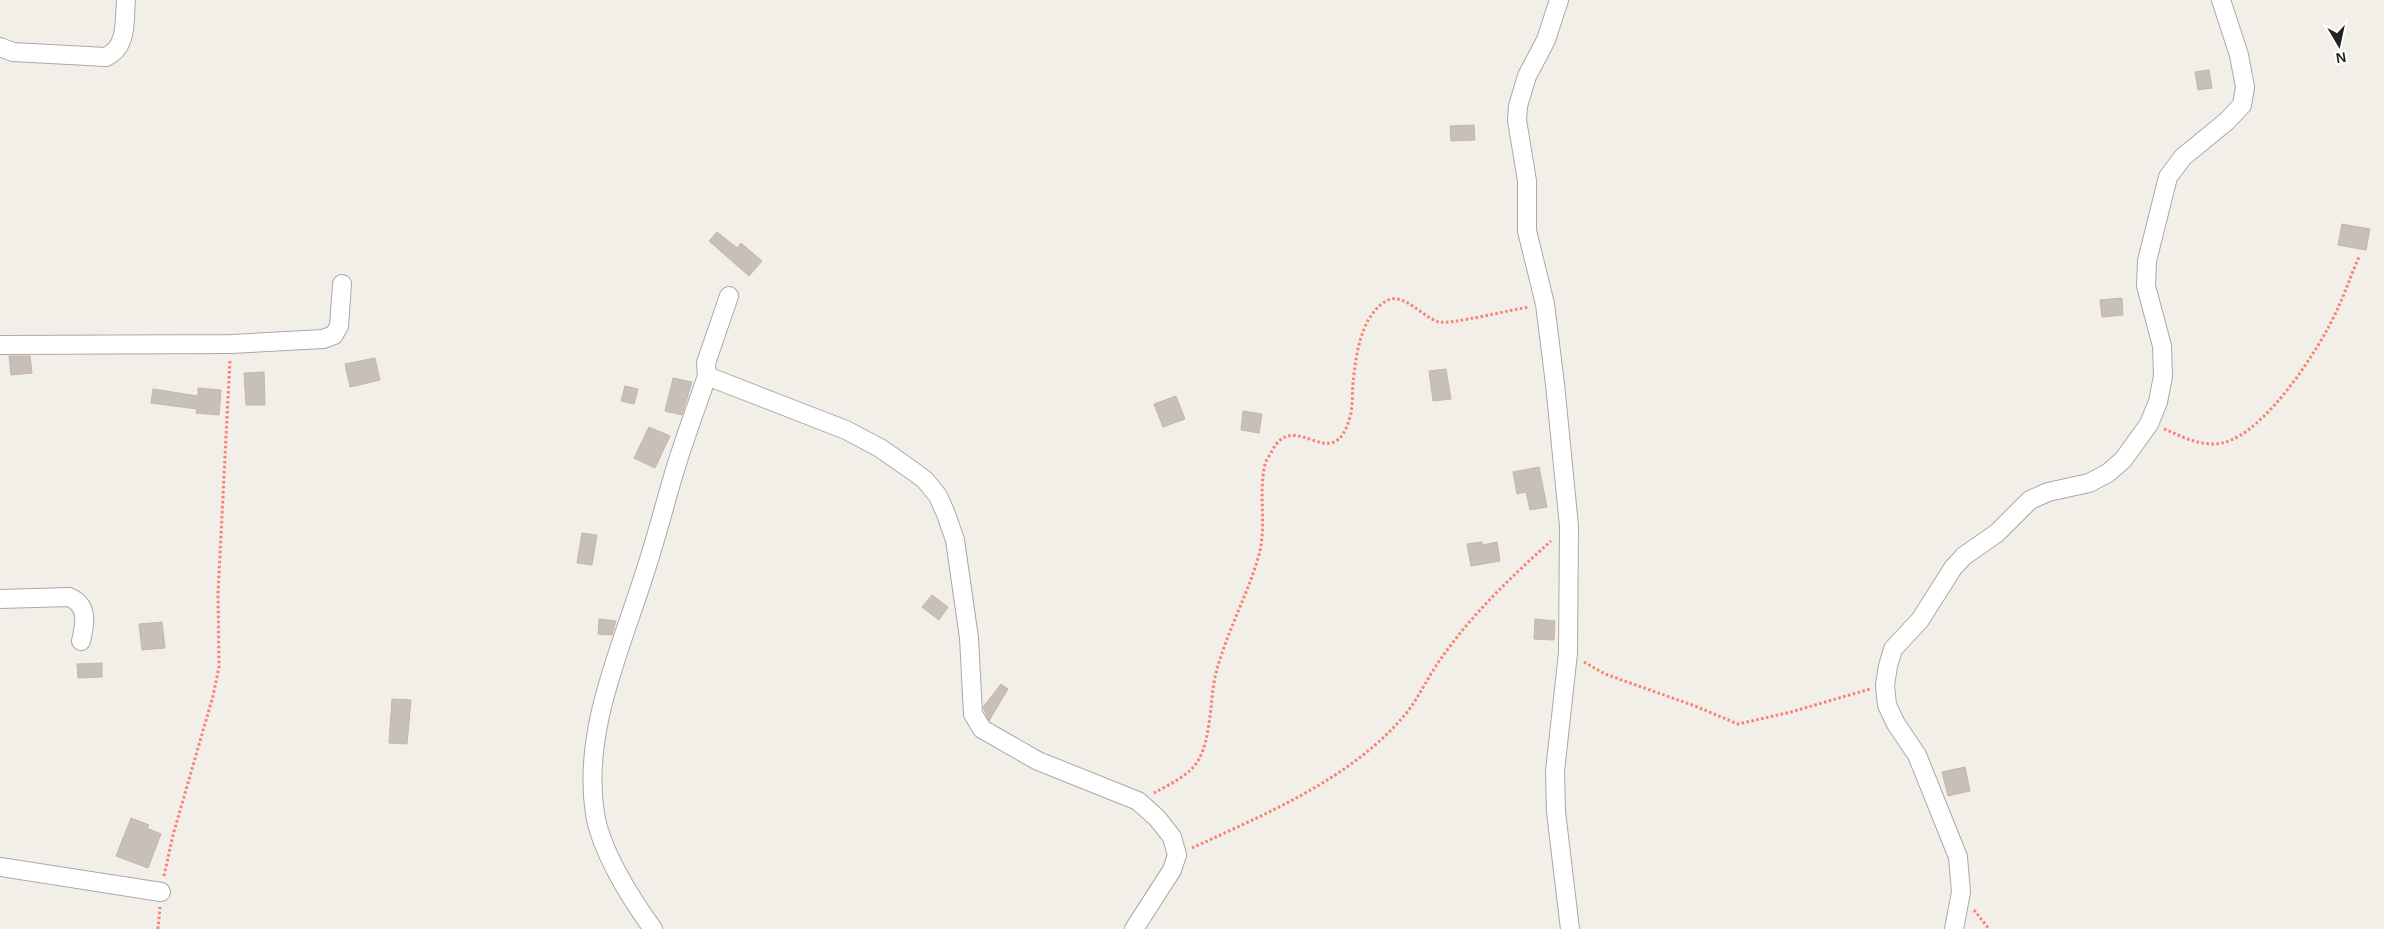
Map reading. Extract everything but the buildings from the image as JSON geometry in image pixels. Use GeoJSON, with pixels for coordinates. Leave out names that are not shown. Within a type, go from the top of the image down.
{"type":"FeatureCollection","features":[{"type":"Feature","properties":{"kind":"street"},"geometry":{"type":"LineString","coordinates":[[0,47],[14,52],[106,57],[116,52],[122,42],[126,0]]}},
{"type":"Feature","properties":{"kind":"street"},"geometry":{"type":"LineString","coordinates":[[1559,0],[1546,40],[1528,76],[1518,106],[1517,120],[1527,181],[1527,231],[1545,304],[1569,526],[1568,653],[1555,771],[1556,812],[1570,929]]}},
{"type":"Feature","properties":{"kind":"street"},"geometry":{"type":"LineString","coordinates":[[1954,929],[1961,892],[1958,857],[1942,811],[1917,755],[1896,724],[1887,704],[1885,685],[1888,666],[1893,649],[1920,620],[1953,568],[1964,556],[1997,533],[2030,500],[2048,492],[2089,483],[2108,473],[2123,460],[2149,424],[2158,402],[2163,376],[2162,346],[2146,286],[2147,262],[2168,177],[2183,157],[2227,121],[2242,105],[2245,87],[2238,55],[2221,0]]}},
{"type":"Feature","properties":{"kind":"street"},"geometry":{"type":"LineString","coordinates":[[0,345],[231,344],[323,339],[334,335],[340,326],[342,284]]}},
{"type":"Feature","properties":{"kind":"street"},"geometry":{"type":"LineString","coordinates":[[653,929],[625,884],[601,836],[595,814],[594,752],[599,715],[646,569],[672,478],[707,376],[706,363],[729,296]]}},
{"type":"Feature","properties":{"kind":"street"},"geometry":{"type":"LineString","coordinates":[[707,376],[846,430],[880,448],[925,480],[942,505],[954,540],[969,638],[973,714],[982,729],[1038,761],[1138,801],[1172,837],[1176,856],[1172,870],[1134,929]]}},
{"type":"Feature","properties":{"kind":"street"},"geometry":{"type":"LineString","coordinates":[[0,599],[69,597],[78,601],[85,620],[81,641]]}},
{"type":"Feature","properties":{"kind":"street"},"geometry":{"type":"LineString","coordinates":[[0,867],[161,892]]}},
{"type":"Feature","properties":{"kind":"street"},"geometry":{"type":"LineString","coordinates":[[1145,913],[1154,929]]}},
{"type":"Feature","properties":{"kind":"path"},"geometry":{"type":"LineString","coordinates":[[2149,424],[2203,444],[2223,443],[2243,433],[2267,412],[2292,384],[2337,312],[2358,257]]}},
{"type":"Feature","properties":{"kind":"path"},"geometry":{"type":"LineString","coordinates":[[1138,801],[1170,784],[1199,761],[1204,747],[1215,678],[1222,651],[1259,554],[1264,522],[1265,463],[1275,444],[1282,436],[1291,434],[1327,444],[1336,443],[1341,438],[1350,417],[1360,339],[1372,315],[1386,301],[1396,298],[1404,299],[1422,314],[1442,323],[1545,304]]}},
{"type":"Feature","properties":{"kind":"path"},"geometry":{"type":"LineString","coordinates":[[158,929],[161,892],[173,834],[213,696],[219,667],[218,593],[231,344]]}},
{"type":"Feature","properties":{"kind":"path"},"geometry":{"type":"LineString","coordinates":[[1176,856],[1264,814],[1353,762],[1404,717],[1440,660],[1482,608],[1513,576],[1569,526]]}},
{"type":"Feature","properties":{"kind":"path"},"geometry":{"type":"LineString","coordinates":[[1568,653],[1605,674],[1695,706],[1738,724],[1791,712],[1885,685]]}}]}
